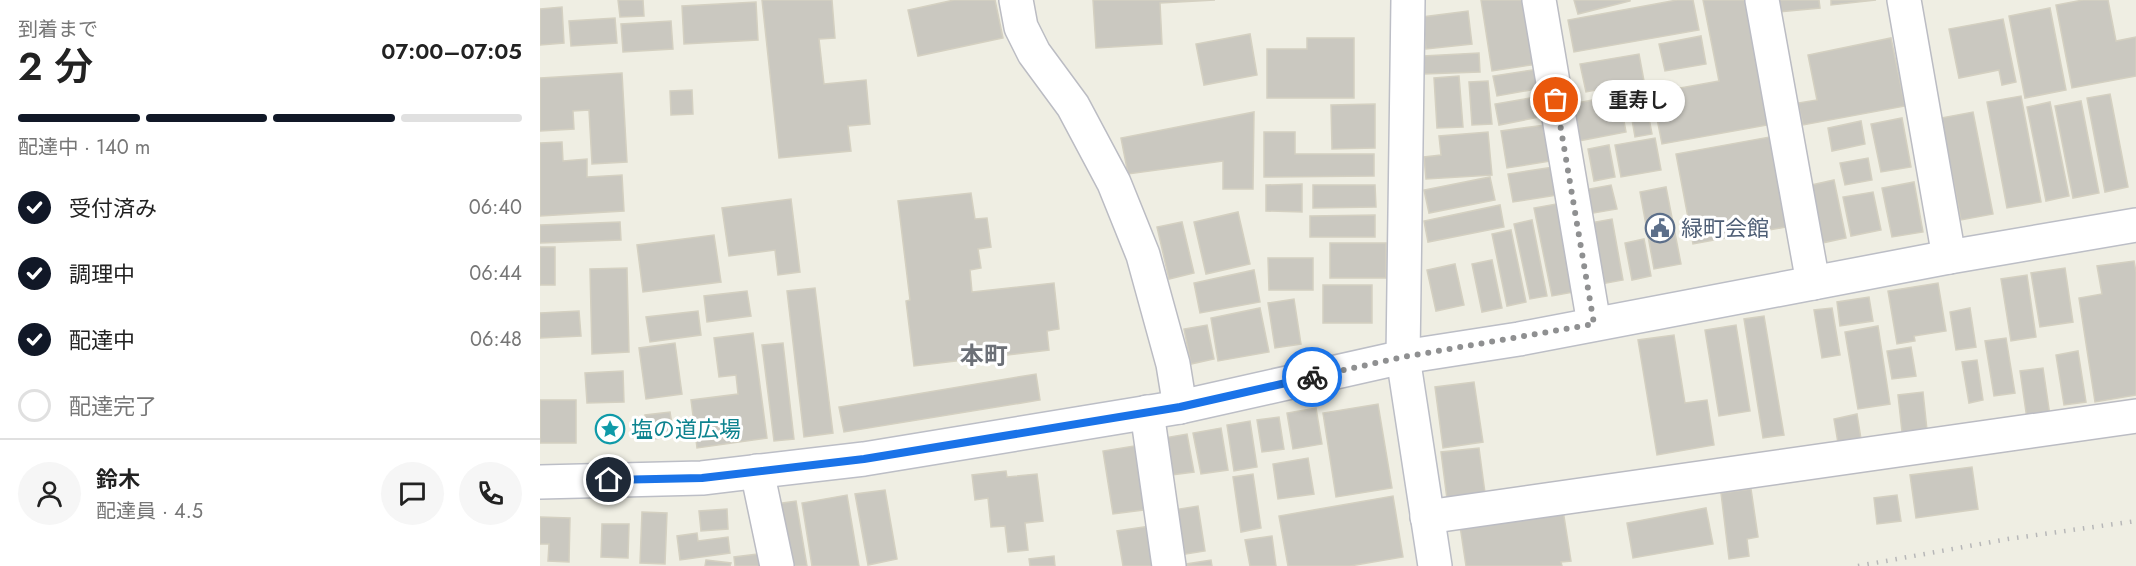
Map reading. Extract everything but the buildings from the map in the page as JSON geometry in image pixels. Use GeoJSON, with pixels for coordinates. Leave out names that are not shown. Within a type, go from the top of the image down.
{"type":"FeatureCollection","features":[{"type":"Feature","properties":{"kind":"street"},"geometry":{"type":"LineString","coordinates":[[1016,0],[1021,27],[1035,53],[1073,106],[1114,183],[1143,255],[1173,364],[1180,407]]}},
{"type":"Feature","properties":{"kind":"street"},"geometry":{"type":"LineString","coordinates":[[1408,0],[1403,357],[1435,566]]}},
{"type":"Feature","properties":{"kind":"street"},"geometry":{"type":"LineString","coordinates":[[1539,0],[1594,324]]}},
{"type":"Feature","properties":{"kind":"street"},"geometry":{"type":"LineString","coordinates":[[1762,0],[1813,283]]}},
{"type":"Feature","properties":{"kind":"street"},"geometry":{"type":"LineString","coordinates":[[1904,0],[1949,257]]}},
{"type":"Feature","properties":{"kind":"street"},"geometry":{"type":"LineString","coordinates":[[540,482],[702,478],[864,459],[1180,407],[1403,357],[2136,225]]}},
{"type":"Feature","properties":{"kind":"street"},"geometry":{"type":"LineString","coordinates":[[1147,412],[1169,566]]}},
{"type":"Feature","properties":{"kind":"street"},"geometry":{"type":"LineString","coordinates":[[1427,517],[2136,416]]}},
{"type":"Feature","properties":{"kind":"street"},"geometry":{"type":"LineString","coordinates":[[757,471],[777,566]]}},
{"type":"Feature","properties":{"kind":"railway"},"geometry":{"type":"LineString","coordinates":[[1858,566],[2008,539],[2136,521]]}},
{"type":"Feature","properties":{"kind":"way so far"},"geometry":{"type":"LineString","coordinates":[[1312,377],[1403,357],[1519,339],[1594,324],[1556,100]]}},
{"type":"Feature","properties":{"kind":"place","name":"重寿し"},"geometry":{"type":"Point","coordinates":[1556,100]}},
{"type":"Feature","properties":{"kind":"place","name":"緑町会館"},"geometry":{"type":"Point","coordinates":[1660,228]}},
{"type":"Feature","properties":{"kind":"place","name":"塩の道広場"},"geometry":{"type":"Point","coordinates":[610,429]}},
{"type":"Feature","properties":{"kind":"district","name":"本町"},"geometry":{"type":"Point","coordinates":[984,356]}},
{"type":"Feature","properties":{"kind":"route"},"geometry":{"type":"LineString","coordinates":[[609,480],[702,478],[864,459],[1180,407],[1312,377]]}}]}
